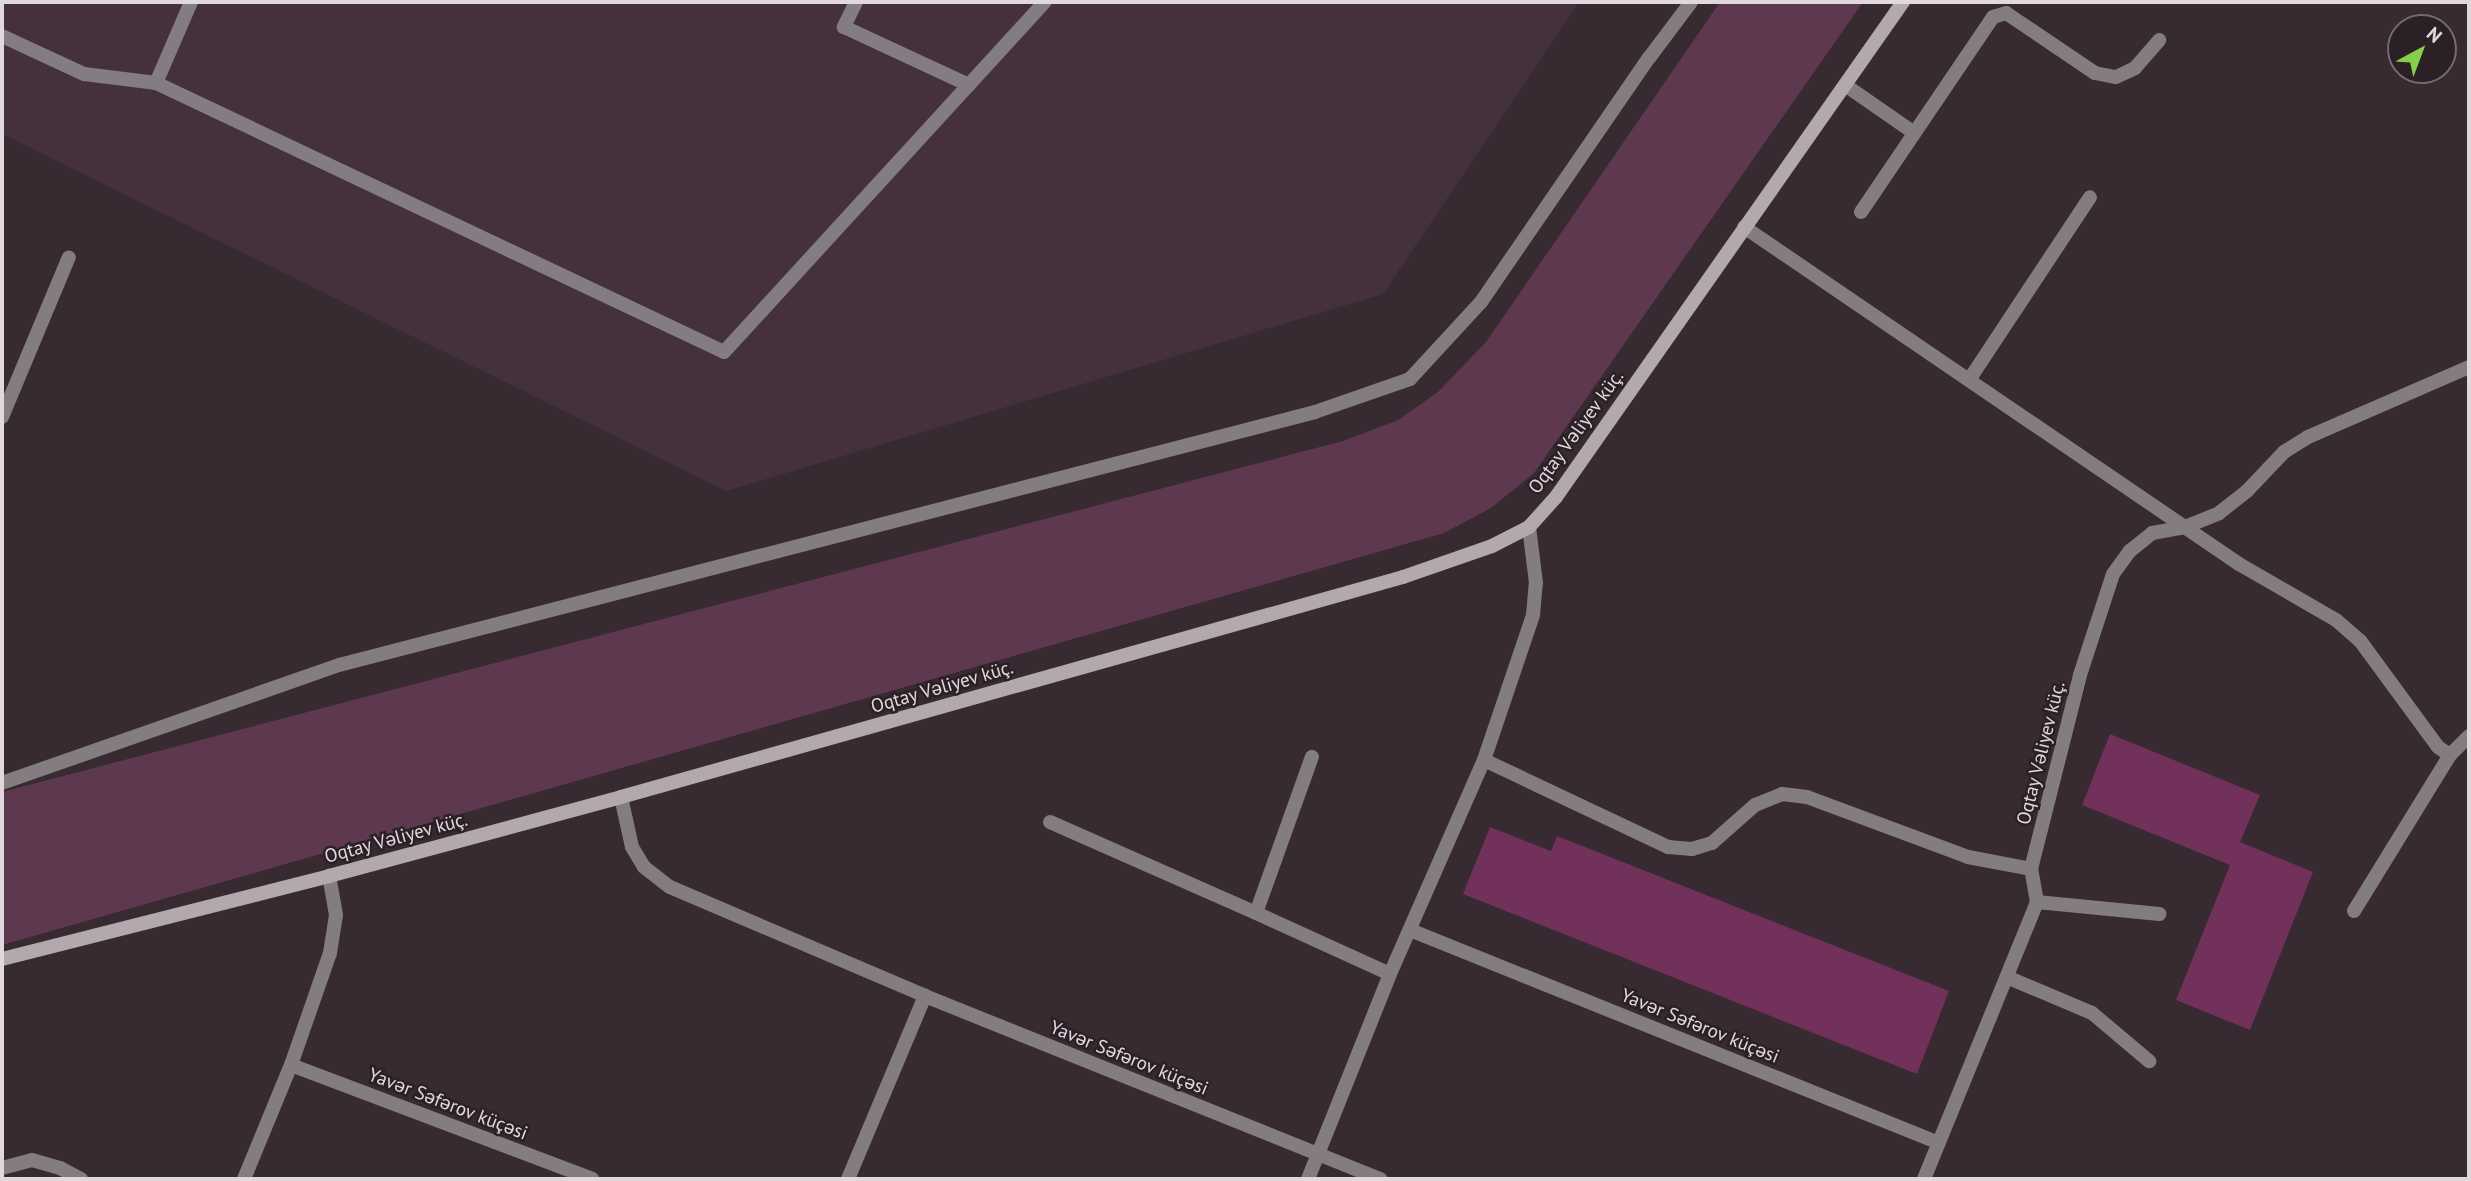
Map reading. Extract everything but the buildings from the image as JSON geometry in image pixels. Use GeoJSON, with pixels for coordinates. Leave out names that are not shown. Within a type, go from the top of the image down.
{"type":"FeatureCollection","features":[{"type":"Feature","properties":{"kind":"street"},"geometry":{"type":"LineString","coordinates":[[156,83],[191,2]]}},
{"type":"Feature","properties":{"kind":"street"},"geometry":{"type":"LineString","coordinates":[[856,2],[844,27],[969,85]]}},
{"type":"Feature","properties":{"kind":"street"},"geometry":{"type":"LineString","coordinates":[[2,36],[84,74],[156,83],[724,352],[1045,2]]}},
{"type":"Feature","properties":{"kind":"street"},"geometry":{"type":"LineString","coordinates":[[2,783],[339,665],[1315,412],[1410,379],[1481,302],[1691,2]]}},
{"type":"Feature","properties":{"kind":"street","name":"Oqtay Vəliyev küç."},"geometry":{"type":"LineString","coordinates":[[2,959],[329,876],[621,797],[1403,577],[1492,546],[1529,527],[1556,497],[1903,2]]}},
{"type":"Feature","properties":{"kind":"street"},"geometry":{"type":"LineString","coordinates":[[1861,212],[1993,17],[2006,13],[2095,73],[2116,77],[2135,68],[2159,40]]}},
{"type":"Feature","properties":{"kind":"street"},"geometry":{"type":"LineString","coordinates":[[1845,85],[1913,132]]}},
{"type":"Feature","properties":{"kind":"street"},"geometry":{"type":"LineString","coordinates":[[1969,380],[2090,197]]}},
{"type":"Feature","properties":{"kind":"street"},"geometry":{"type":"LineString","coordinates":[[1744,227],[2239,564],[2336,620],[2361,642],[2438,747],[2450,755]]}},
{"type":"Feature","properties":{"kind":"street"},"geometry":{"type":"LineString","coordinates":[[2,417],[69,257]]}},
{"type":"Feature","properties":{"kind":"street","name":"Oqtay Vəliyev küç."},"geometry":{"type":"LineString","coordinates":[[2031,869],[2080,676],[2113,574],[2130,551],[2152,533],[2185,527],[2218,513],[2247,491],[2284,452],[2308,437],[2469,367]]}},
{"type":"Feature","properties":{"kind":"street"},"geometry":{"type":"LineString","coordinates":[[1308,1179],[1390,974],[1484,760],[1533,615],[1536,583],[1529,527]]}},
{"type":"Feature","properties":{"kind":"street"},"geometry":{"type":"LineString","coordinates":[[2354,911],[2450,755],[2469,736]]}},
{"type":"Feature","properties":{"kind":"street"},"geometry":{"type":"LineString","coordinates":[[1256,913],[1312,757]]}},
{"type":"Feature","properties":{"kind":"street"},"geometry":{"type":"LineString","coordinates":[[1484,760],[1668,847],[1692,849],[1712,843],[1755,805],[1782,794],[1807,797],[1968,857],[2031,869],[2037,902],[2009,978],[1924,1179]]}},
{"type":"Feature","properties":{"kind":"street","name":"Yavər Səfərov küçəsi"},"geometry":{"type":"LineString","coordinates":[[621,797],[632,847],[644,867],[670,887],[925,996],[1381,1179]]}},
{"type":"Feature","properties":{"kind":"street"},"geometry":{"type":"LineString","coordinates":[[1050,822],[1390,974]]}},
{"type":"Feature","properties":{"kind":"street"},"geometry":{"type":"LineString","coordinates":[[244,1179],[291,1065],[330,954],[336,915],[329,876]]}},
{"type":"Feature","properties":{"kind":"street"},"geometry":{"type":"LineString","coordinates":[[2037,902],[2159,914]]}},
{"type":"Feature","properties":{"kind":"street","name":"Yavər Səfərov küçəsi"},"geometry":{"type":"LineString","coordinates":[[1410,930],[1939,1143]]}},
{"type":"Feature","properties":{"kind":"street"},"geometry":{"type":"LineString","coordinates":[[2009,978],[2092,1013],[2149,1061]]}},
{"type":"Feature","properties":{"kind":"street"},"geometry":{"type":"LineString","coordinates":[[848,1179],[925,996]]}},
{"type":"Feature","properties":{"kind":"street","name":"Yavər Səfərov küçəsi"},"geometry":{"type":"LineString","coordinates":[[291,1065],[592,1179]]}},
{"type":"Feature","properties":{"kind":"street"},"geometry":{"type":"LineString","coordinates":[[2,1168],[32,1160],[60,1168],[81,1179]]}},
{"type":"Feature","properties":{"kind":"shaded area"},"geometry":{"type":"Polygon","coordinates":[[[2,2],[1579,2],[1383,294],[726,491],[2,134],[2,2]]]}},
{"type":"Feature","properties":{"kind":"shaded area"},"geometry":{"type":"Polygon","coordinates":[[[1720,2],[1863,2],[1534,473],[1491,508],[1444,533],[2,945],[2,792],[1343,441],[1398,420],[1438,392],[1486,342],[1720,2]]]}}]}
